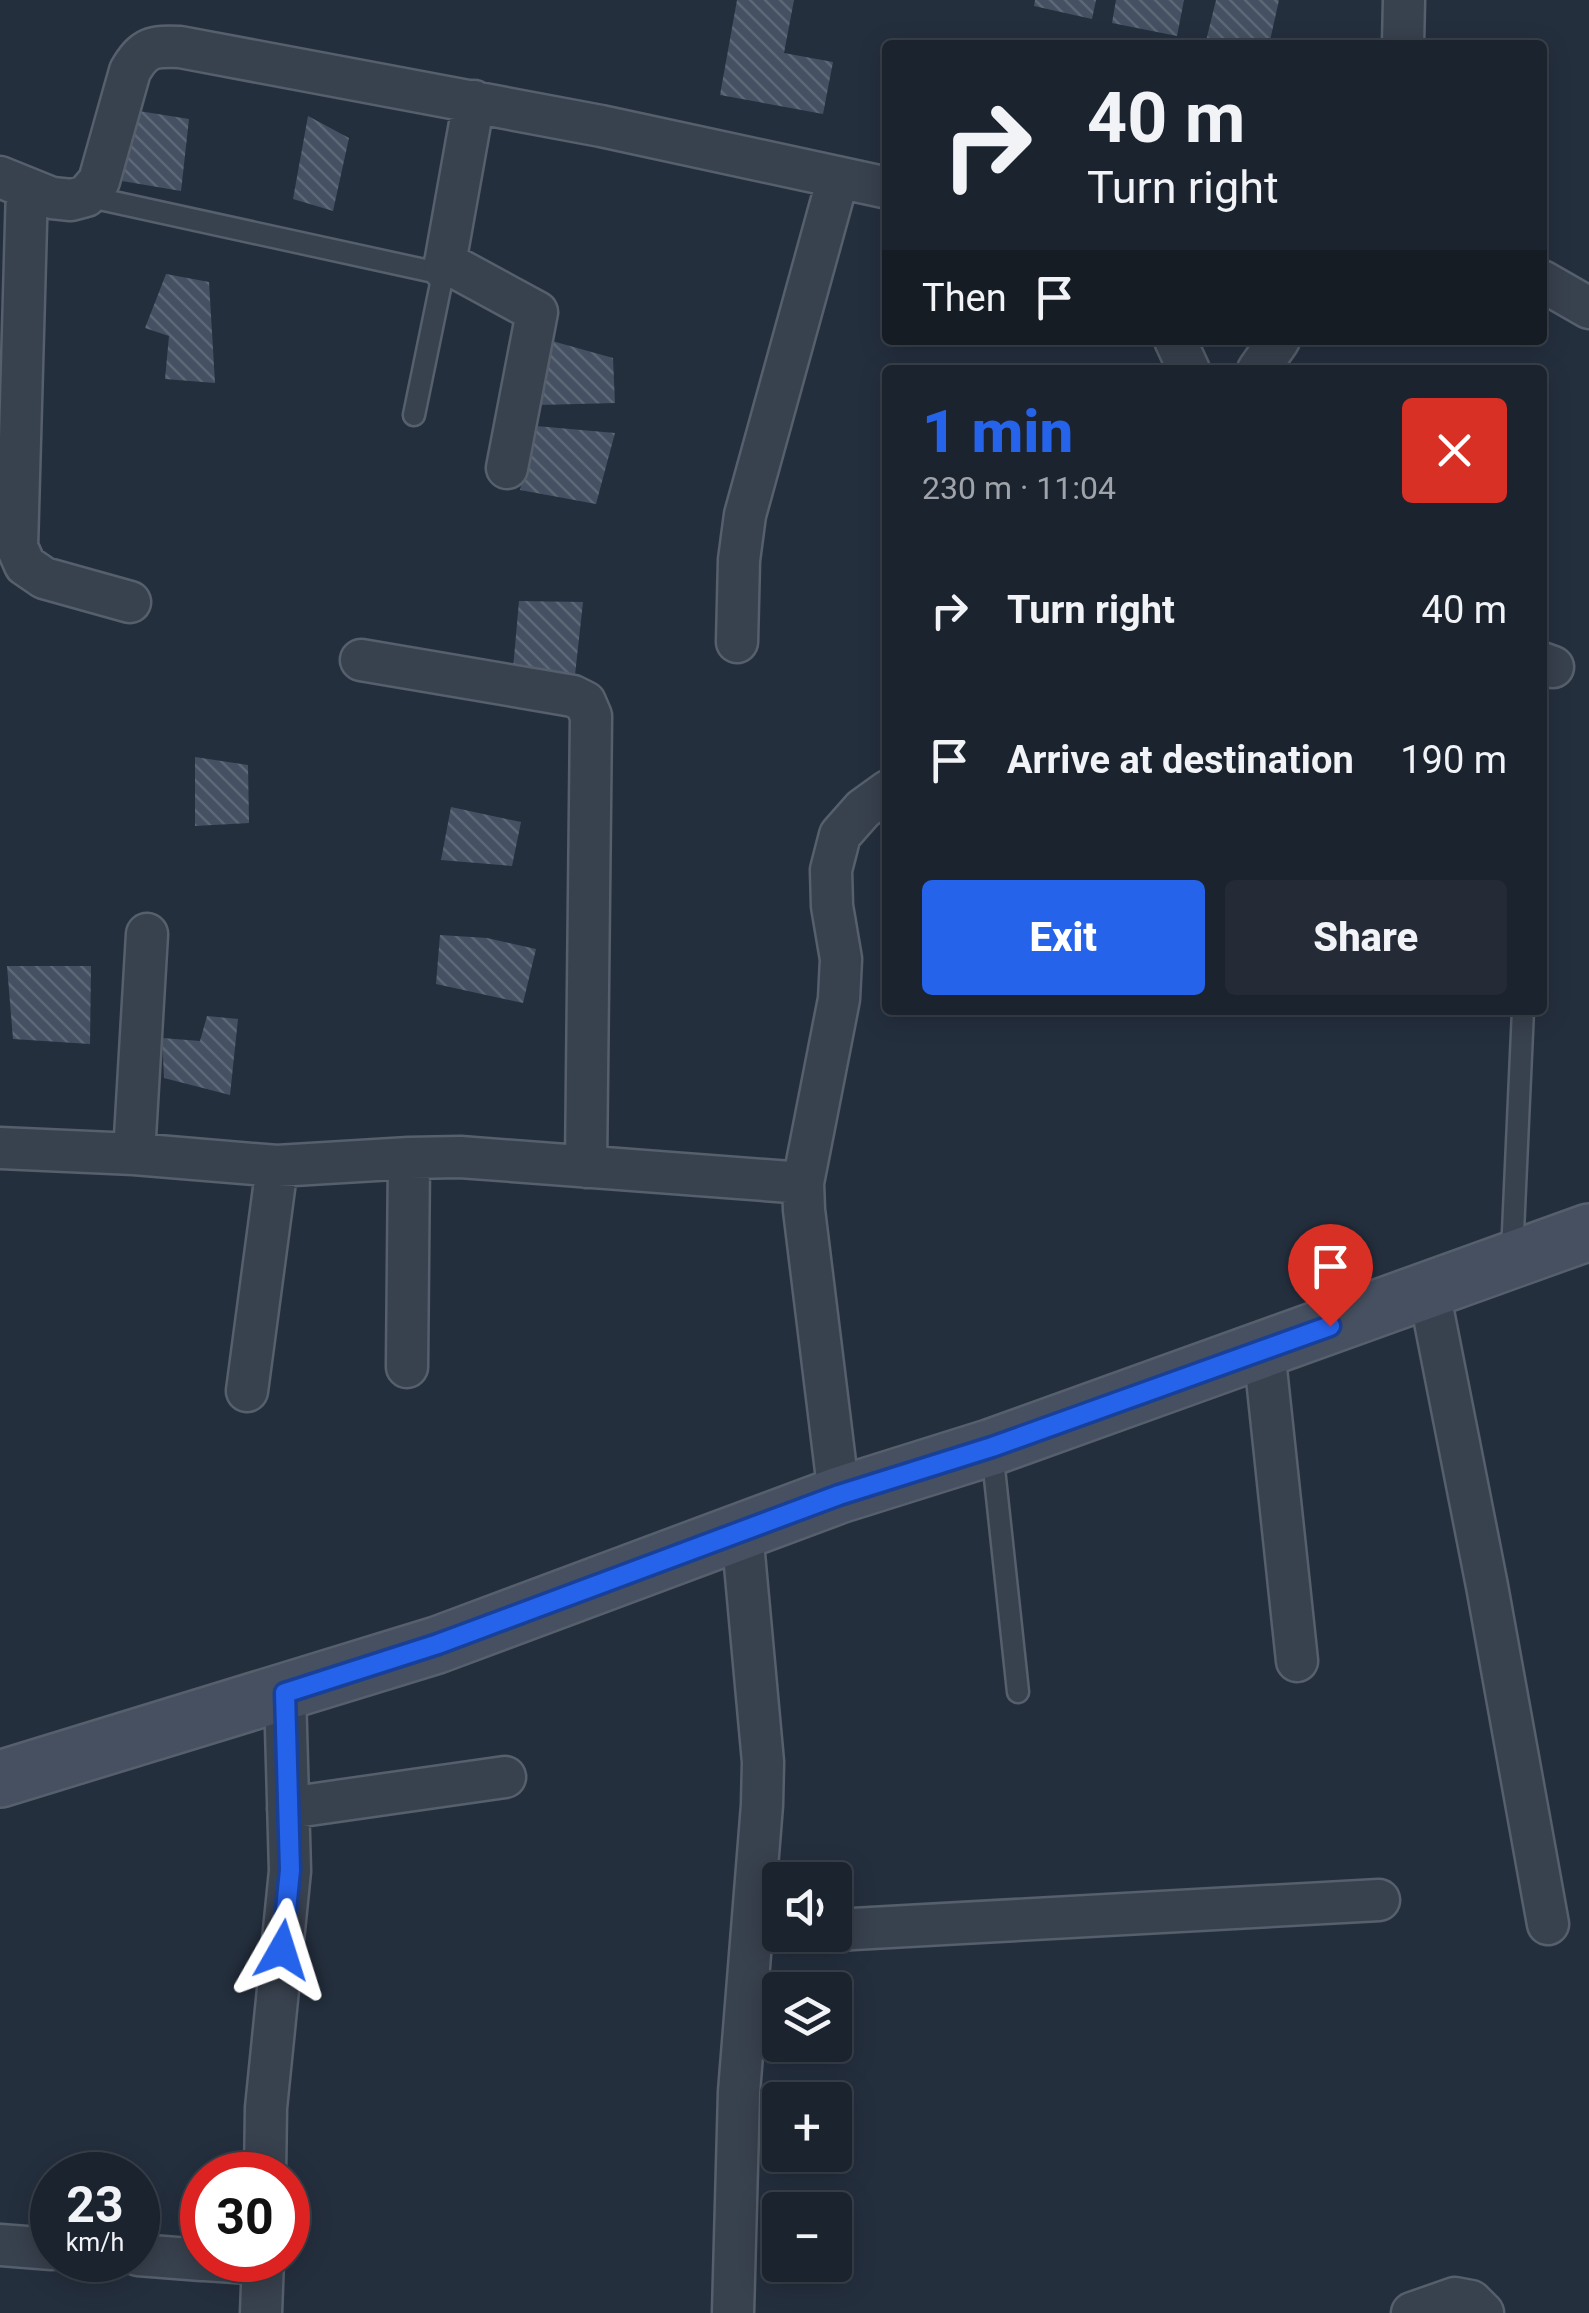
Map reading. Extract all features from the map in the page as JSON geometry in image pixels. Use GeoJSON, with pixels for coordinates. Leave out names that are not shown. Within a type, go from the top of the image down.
{"type":"FeatureCollection","features":[{"type":"Feature","properties":{"kind":"main road"},"geometry":{"type":"LineString","coordinates":[[0,1779],[438,1644],[839,1495],[992,1447],[1589,1232]]}},
{"type":"Feature","properties":{"kind":"street"},"geometry":{"type":"LineString","coordinates":[[1403,40],[1404,0]]}},
{"type":"Feature","properties":{"kind":"street"},"geometry":{"type":"LineString","coordinates":[[130,602],[44,578],[24,565],[17,548],[13,182],[52,198],[71,200],[86,196],[98,181],[130,72],[138,56],[155,46],[180,46],[474,101],[882,187]]}},
{"type":"Feature","properties":{"kind":"street"},"geometry":{"type":"LineString","coordinates":[[474,101],[444,268],[537,312],[506,468]]}},
{"type":"Feature","properties":{"kind":"street"},"geometry":{"type":"LineString","coordinates":[[737,642],[739,560],[746,515],[838,178]]}},
{"type":"Feature","properties":{"kind":"street"},"geometry":{"type":"LineString","coordinates":[[1547,284],[1589,308]]}},
{"type":"Feature","properties":{"kind":"street"},"geometry":{"type":"LineString","coordinates":[[361,660],[573,696],[585,702],[591,716],[586,1166]]}},
{"type":"Feature","properties":{"kind":"street"},"geometry":{"type":"LineString","coordinates":[[839,1495],[803,1182],[839,998],[841,960],[831,870],[840,835],[863,809],[882,795]]}},
{"type":"Feature","properties":{"kind":"street"},"geometry":{"type":"LineString","coordinates":[[134,1154],[146,934]]}},
{"type":"Feature","properties":{"kind":"street"},"geometry":{"type":"LineString","coordinates":[[0,1148],[277,1166],[460,1157],[803,1182]]}},
{"type":"Feature","properties":{"kind":"street"},"geometry":{"type":"LineString","coordinates":[[407,1367],[409,1158]]}},
{"type":"Feature","properties":{"kind":"street"},"geometry":{"type":"LineString","coordinates":[[247,1392],[277,1166]]}},
{"type":"Feature","properties":{"kind":"street"},"geometry":{"type":"LineString","coordinates":[[1429,1291],[1548,1924]]}},
{"type":"Feature","properties":{"kind":"street"},"geometry":{"type":"LineString","coordinates":[[1264,1350],[1297,1660]]}},
{"type":"Feature","properties":{"kind":"street"},"geometry":{"type":"LineString","coordinates":[[742,1532],[763,1762],[765,1862]]}},
{"type":"Feature","properties":{"kind":"street"},"geometry":{"type":"LineString","coordinates":[[265,2152],[266,2108],[290,1870],[285,1693]]}},
{"type":"Feature","properties":{"kind":"street"},"geometry":{"type":"LineString","coordinates":[[288,1808],[505,1777]]}},
{"type":"Feature","properties":{"kind":"street"},"geometry":{"type":"LineString","coordinates":[[852,1929],[1378,1900]]}},
{"type":"Feature","properties":{"kind":"street"},"geometry":{"type":"LineString","coordinates":[[734,2313],[739,2092],[763,1952]]}},
{"type":"Feature","properties":{"kind":"street"},"geometry":{"type":"LineString","coordinates":[[0,2245],[30,2247]]}},
{"type":"Feature","properties":{"kind":"street"},"geometry":{"type":"LineString","coordinates":[[261,2313],[262,2282]]}},
{"type":"Feature","properties":{"kind":"street"},"geometry":{"type":"LineString","coordinates":[[1412,2313],[1455,2298],[1471,2301],[1483,2313]]}},
{"type":"Feature","properties":{"kind":"lane"},"geometry":{"type":"LineString","coordinates":[[86,196],[444,268],[414,415]]}},
{"type":"Feature","properties":{"kind":"lane"},"geometry":{"type":"LineString","coordinates":[[1511,1261],[1523,1015]]}},
{"type":"Feature","properties":{"kind":"lane"},"geometry":{"type":"LineString","coordinates":[[992,1447],[1018,1692]]}},
{"type":"Feature","properties":{"kind":"building"},"geometry":{"type":"Polygon","coordinates":[[[737,0],[794,0],[784,53],[833,62],[823,114],[720,95],[737,0]]]}},
{"type":"Feature","properties":{"kind":"building"},"geometry":{"type":"Polygon","coordinates":[[[1035,0],[1096,0],[1092,19],[1034,6],[1035,0]]]}},
{"type":"Feature","properties":{"kind":"building"},"geometry":{"type":"Polygon","coordinates":[[[1116,0],[1184,0],[1177,36],[1112,23],[1116,0]]]}},
{"type":"Feature","properties":{"kind":"building"},"geometry":{"type":"Polygon","coordinates":[[[1216,0],[1279,0],[1270,40],[1206,40],[1216,0]]]}},
{"type":"Feature","properties":{"kind":"building"},"geometry":{"type":"Polygon","coordinates":[[[139,111],[189,119],[181,191],[122,181],[139,111]]]}},
{"type":"Feature","properties":{"kind":"building"},"geometry":{"type":"Polygon","coordinates":[[[308,116],[349,138],[333,211],[293,199],[308,116]]]}},
{"type":"Feature","properties":{"kind":"building"},"geometry":{"type":"Polygon","coordinates":[[[166,274],[209,282],[215,383],[165,379],[169,336],[145,328],[166,274]]]}},
{"type":"Feature","properties":{"kind":"building"},"geometry":{"type":"Polygon","coordinates":[[[545,339],[613,358],[615,403],[538,405],[545,339]]]}},
{"type":"Feature","properties":{"kind":"building"},"geometry":{"type":"Polygon","coordinates":[[[536,426],[615,433],[596,504],[520,490],[536,426]]]}},
{"type":"Feature","properties":{"kind":"building"},"geometry":{"type":"Polygon","coordinates":[[[519,601],[583,602],[574,684],[512,680],[519,601]]]}},
{"type":"Feature","properties":{"kind":"building"},"geometry":{"type":"Polygon","coordinates":[[[195,757],[248,765],[249,823],[195,826],[195,757]]]}},
{"type":"Feature","properties":{"kind":"building"},"geometry":{"type":"Polygon","coordinates":[[[451,807],[521,822],[512,866],[441,860],[451,807]]]}},
{"type":"Feature","properties":{"kind":"building"},"geometry":{"type":"Polygon","coordinates":[[[440,935],[487,938],[536,949],[523,1003],[436,984],[440,935]]]}},
{"type":"Feature","properties":{"kind":"building"},"geometry":{"type":"Polygon","coordinates":[[[7,966],[91,966],[90,1044],[13,1039],[7,966]]]}},
{"type":"Feature","properties":{"kind":"building"},"geometry":{"type":"Polygon","coordinates":[[[207,1016],[238,1019],[230,1095],[164,1078],[162,1038],[200,1041],[207,1016]]]}},
{"type":"Feature","properties":{"kind":"route"},"geometry":{"type":"LineString","coordinates":[[282,1950],[290,1870],[285,1693],[438,1644],[839,1495],[992,1447],[1330,1326]]}}]}
